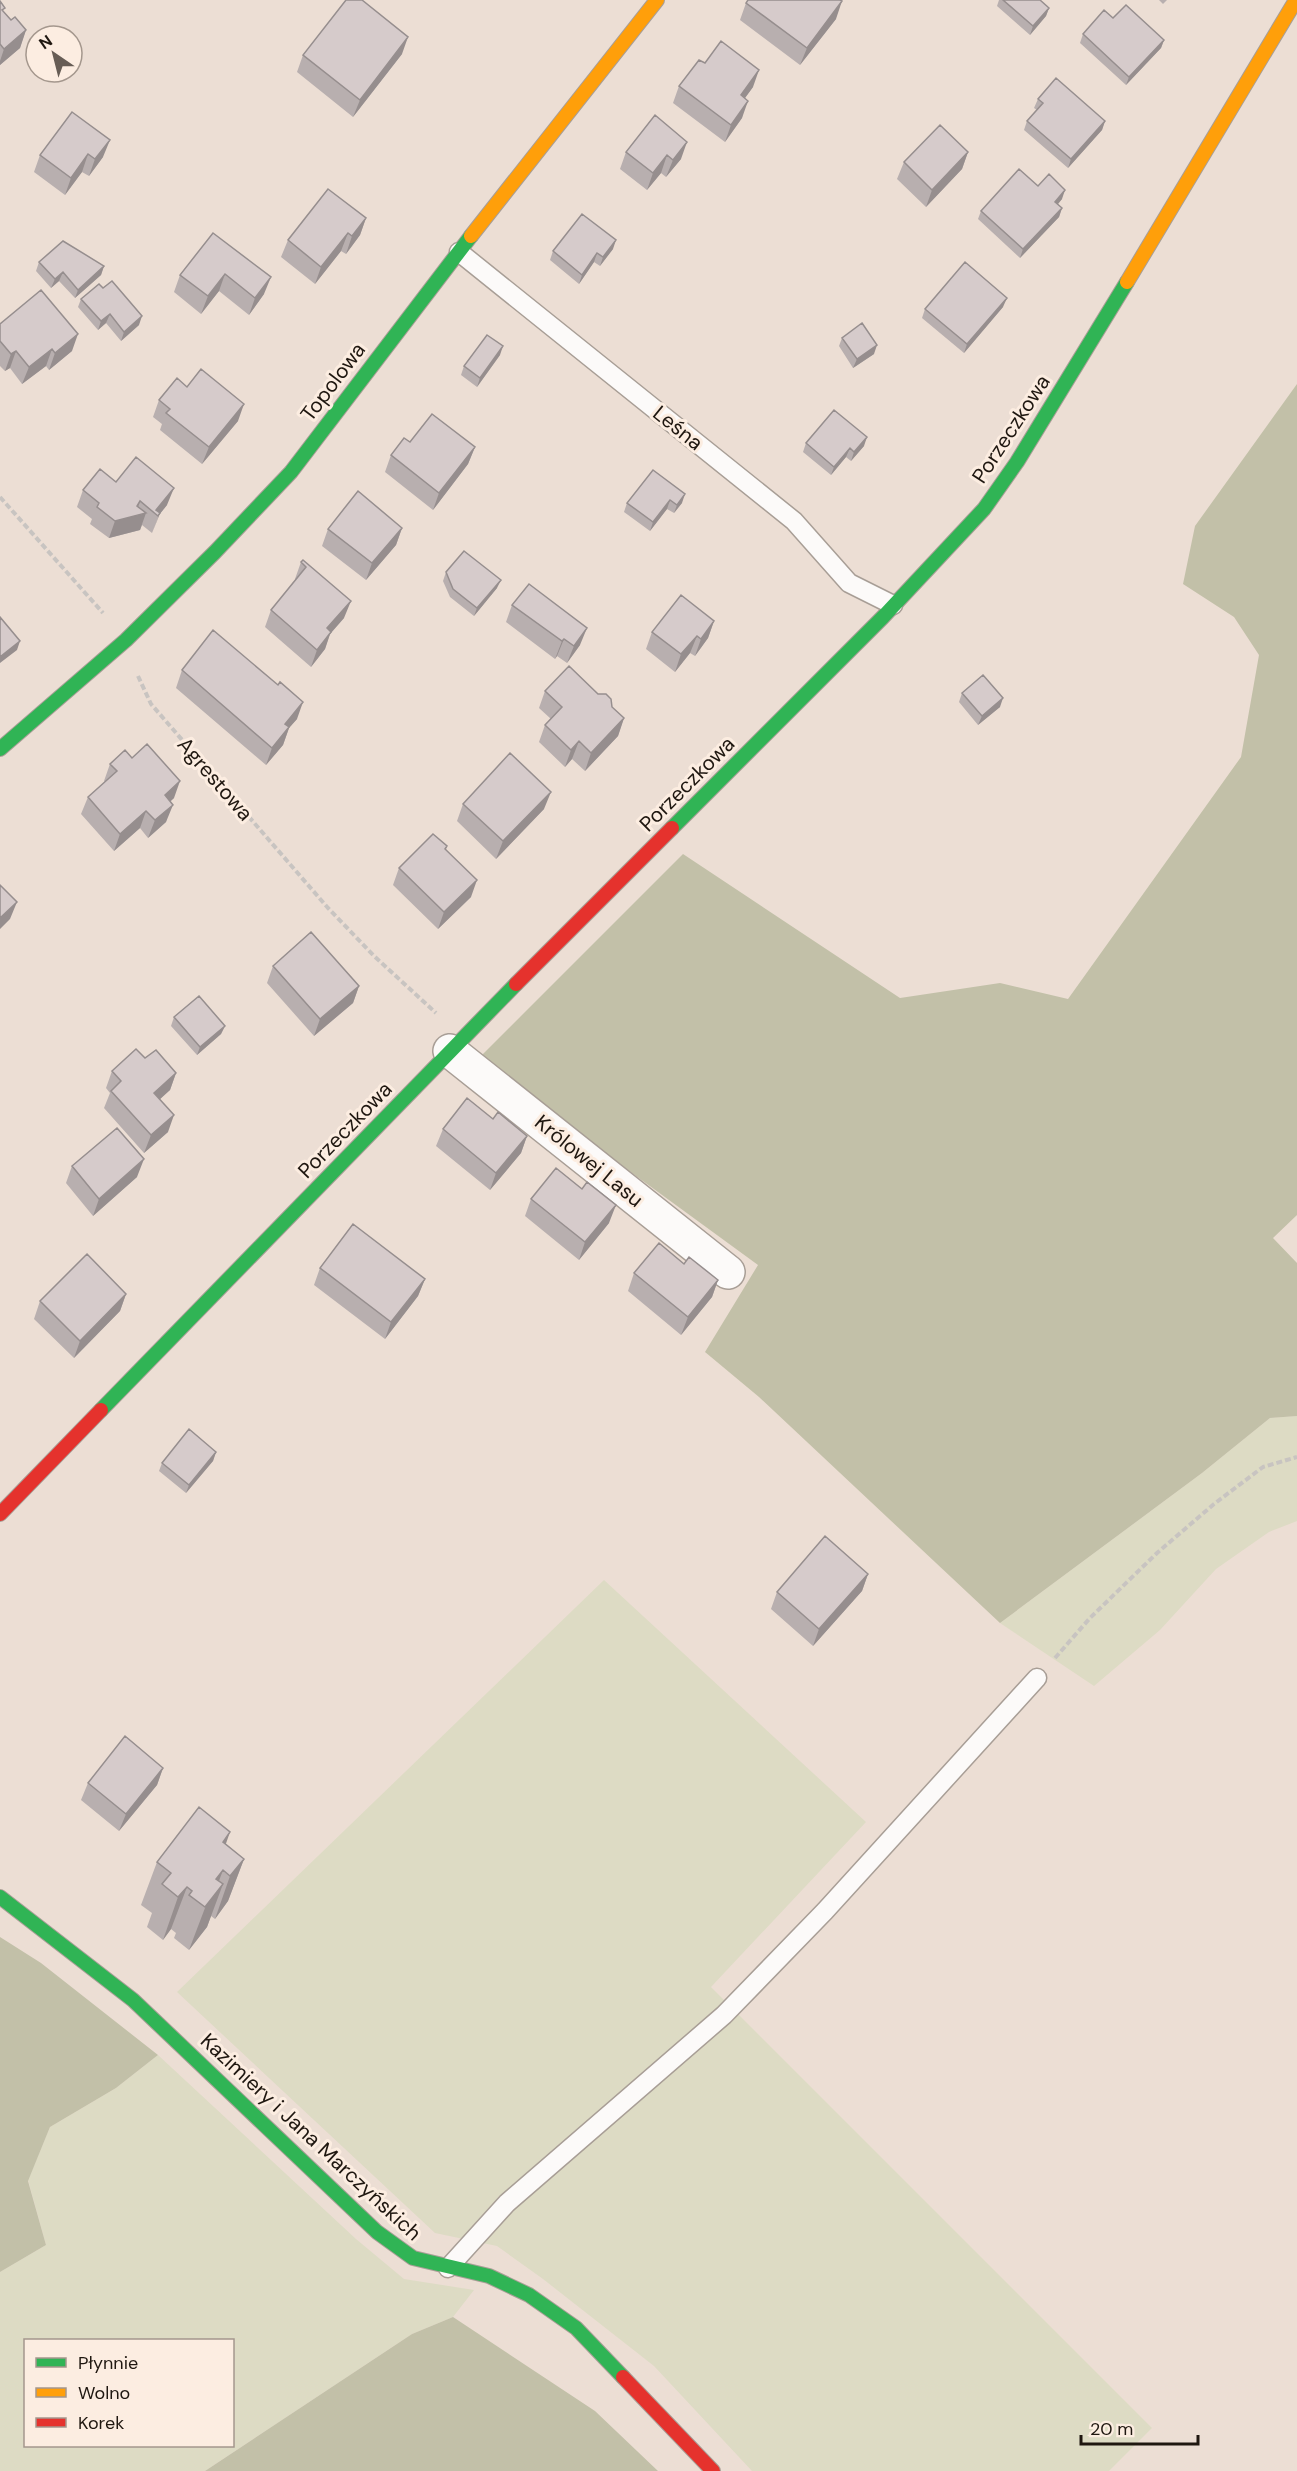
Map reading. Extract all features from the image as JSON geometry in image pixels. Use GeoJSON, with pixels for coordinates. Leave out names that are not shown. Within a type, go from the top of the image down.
{"type":"FeatureCollection","features":[{"type":"Feature","properties":{"kind":"street","name":"Topolowa"},"geometry":{"type":"LineString","coordinates":[[0,748],[126,640],[215,552],[291,472],[459,252],[657,0]]}},
{"type":"Feature","properties":{"kind":"street","name":"Porzeczkowa"},"geometry":{"type":"LineString","coordinates":[[0,1514],[457,1044],[883,617],[984,509],[1017,462],[1296,0]]}},
{"type":"Feature","properties":{"kind":"street","name":"Królowej Lasu"},"geometry":{"type":"LineString","coordinates":[[457,1044],[728,1272]]}},
{"type":"Feature","properties":{"kind":"street","name":"Kazimiery i Jana Marczyńskich"},"geometry":{"type":"LineString","coordinates":[[0,1897],[133,2000],[377,2232],[412,2258],[489,2276],[529,2295],[576,2328],[713,2471]]}},
{"type":"Feature","properties":{"kind":"lane","name":"Leśna"},"geometry":{"type":"LineString","coordinates":[[459,252],[794,521],[849,583],[893,604]]}},
{"type":"Feature","properties":{"kind":"lane"},"geometry":{"type":"LineString","coordinates":[[448,2268],[507,2203],[724,2015],[825,1911],[1037,1678]]}},
{"type":"Feature","properties":{"kind":"path","name":"Agrestowa"},"geometry":{"type":"LineString","coordinates":[[0,496],[126,640],[134,667],[151,704],[194,756],[328,908],[457,1044]]}},
{"type":"Feature","properties":{"kind":"path"},"geometry":{"type":"LineString","coordinates":[[1037,1678],[1090,1618],[1206,1511],[1263,1467],[1297,1457]]}},
{"type":"Feature","properties":{"kind":"shaded area"},"geometry":{"type":"Polygon","coordinates":[[[1297,384],[1297,1215],[1273,1238],[1297,1263],[1297,1416],[1270,1418],[1202,1473],[1000,1623],[759,1397],[705,1352],[758,1265],[477,1060],[683,854],[900,998],[1000,983],[1068,999],[1241,757],[1259,655],[1234,617],[1183,584],[1195,526],[1297,384]]]}},
{"type":"Feature","properties":{"kind":"shaded area"},"geometry":{"type":"Polygon","coordinates":[[[1297,1416],[1297,1521],[1269,1532],[1216,1569],[1160,1630],[1094,1686],[1000,1623],[1202,1473],[1270,1418],[1297,1416]]]}},
{"type":"Feature","properties":{"kind":"shaded area"},"geometry":{"type":"Polygon","coordinates":[[[604,1580],[866,1822],[711,1987],[1152,2428],[1109,2471],[752,2471],[654,2366],[543,2279],[497,2246],[435,2233],[177,1992],[604,1580]]]}},
{"type":"Feature","properties":{"kind":"shaded area"},"geometry":{"type":"Polygon","coordinates":[[[0,1937],[41,1963],[158,2055],[116,2088],[50,2127],[28,2181],[46,2245],[0,2272],[0,1937]]]}},
{"type":"Feature","properties":{"kind":"shaded area"},"geometry":{"type":"Polygon","coordinates":[[[158,2055],[356,2239],[404,2279],[474,2290],[453,2317],[412,2334],[205,2471],[0,2471],[0,2272],[46,2245],[28,2180],[50,2127],[116,2088],[158,2055]]]}},
{"type":"Feature","properties":{"kind":"shaded area"},"geometry":{"type":"Polygon","coordinates":[[[453,2317],[595,2411],[658,2471],[205,2471],[412,2334],[453,2317]]]}},
{"type":"Feature","properties":{"kind":"building"},"geometry":{"type":"Polygon","coordinates":[[[346,0],[362,0],[408,37],[360,100],[303,55],[346,0]]]}},
{"type":"Feature","properties":{"kind":"building"},"geometry":{"type":"Polygon","coordinates":[[[748,0],[842,1],[807,48],[746,3],[748,0]]]}},
{"type":"Feature","properties":{"kind":"building"},"geometry":{"type":"Polygon","coordinates":[[[1003,0],[1040,0],[1049,8],[1033,26],[1003,0]]]}},
{"type":"Feature","properties":{"kind":"building"},"geometry":{"type":"Polygon","coordinates":[[[0,1],[5,8],[2,10],[11,20],[15,17],[24,28],[24,32],[4,49],[0,44],[0,1]]]}},
{"type":"Feature","properties":{"kind":"building"},"geometry":{"type":"Polygon","coordinates":[[[1126,5],[1164,40],[1129,77],[1083,34],[1104,10],[1113,18],[1126,5]]]}},
{"type":"Feature","properties":{"kind":"building"},"geometry":{"type":"Polygon","coordinates":[[[721,41],[759,70],[741,95],[748,101],[731,125],[679,86],[699,60],[705,63],[721,41]]]}},
{"type":"Feature","properties":{"kind":"building"},"geometry":{"type":"Polygon","coordinates":[[[1056,78],[1105,121],[1071,159],[1027,121],[1043,103],[1038,99],[1056,78]]]}},
{"type":"Feature","properties":{"kind":"building"},"geometry":{"type":"Polygon","coordinates":[[[72,112],[110,140],[95,159],[88,154],[71,178],[40,155],[72,112]]]}},
{"type":"Feature","properties":{"kind":"building"},"geometry":{"type":"Polygon","coordinates":[[[655,115],[687,142],[673,160],[667,155],[653,173],[626,152],[655,115]]]}},
{"type":"Feature","properties":{"kind":"building"},"geometry":{"type":"Polygon","coordinates":[[[940,125],[968,152],[932,190],[904,162],[940,125]]]}},
{"type":"Feature","properties":{"kind":"building"},"geometry":{"type":"Polygon","coordinates":[[[1019,169],[1038,186],[1049,174],[1065,190],[1055,202],[1062,208],[1023,249],[981,211],[1019,169]]]}},
{"type":"Feature","properties":{"kind":"building"},"geometry":{"type":"Polygon","coordinates":[[[328,189],[366,218],[352,236],[348,233],[321,267],[288,240],[328,189]]]}},
{"type":"Feature","properties":{"kind":"building"},"geometry":{"type":"Polygon","coordinates":[[[582,214],[616,240],[603,257],[597,253],[582,275],[553,251],[582,214]]]}},
{"type":"Feature","properties":{"kind":"building"},"geometry":{"type":"Polygon","coordinates":[[[213,233],[271,277],[255,298],[225,274],[208,296],[180,275],[213,233]]]}},
{"type":"Feature","properties":{"kind":"building"},"geometry":{"type":"Polygon","coordinates":[[[63,241],[104,266],[78,290],[63,272],[55,279],[39,262],[63,241]]]}},
{"type":"Feature","properties":{"kind":"building"},"geometry":{"type":"Polygon","coordinates":[[[965,262],[1007,298],[967,344],[925,309],[965,262]]]}},
{"type":"Feature","properties":{"kind":"building"},"geometry":{"type":"Polygon","coordinates":[[[112,281],[142,316],[124,332],[110,314],[101,321],[81,299],[99,284],[103,288],[112,281]]]}},
{"type":"Feature","properties":{"kind":"building"},"geometry":{"type":"Polygon","coordinates":[[[41,290],[78,334],[55,353],[52,349],[29,367],[16,351],[11,354],[0,341],[0,324],[41,290]]]}},
{"type":"Feature","properties":{"kind":"building"},"geometry":{"type":"Polygon","coordinates":[[[862,323],[877,345],[857,359],[842,338],[862,323]]]}},
{"type":"Feature","properties":{"kind":"building"},"geometry":{"type":"Polygon","coordinates":[[[487,335],[503,346],[480,378],[464,366],[487,335]]]}},
{"type":"Feature","properties":{"kind":"building"},"geometry":{"type":"Polygon","coordinates":[[[201,369],[244,404],[209,447],[166,413],[170,409],[159,400],[177,378],[187,387],[201,369]]]}},
{"type":"Feature","properties":{"kind":"building"},"geometry":{"type":"Polygon","coordinates":[[[834,410],[867,437],[854,452],[850,448],[834,467],[806,443],[834,410]]]}},
{"type":"Feature","properties":{"kind":"building"},"geometry":{"type":"Polygon","coordinates":[[[432,414],[475,447],[439,493],[391,455],[404,438],[410,442],[432,414]]]}},
{"type":"Feature","properties":{"kind":"building"},"geometry":{"type":"Polygon","coordinates":[[[136,457],[174,488],[156,510],[160,513],[158,516],[140,501],[137,506],[146,513],[115,521],[97,507],[99,503],[83,490],[100,469],[116,482],[136,457]]]}},
{"type":"Feature","properties":{"kind":"building"},"geometry":{"type":"Polygon","coordinates":[[[653,470],[685,494],[677,505],[670,500],[653,522],[627,503],[653,470]]]}},
{"type":"Feature","properties":{"kind":"building"},"geometry":{"type":"Polygon","coordinates":[[[358,491],[402,528],[372,563],[328,529],[358,491]]]}},
{"type":"Feature","properties":{"kind":"building"},"geometry":{"type":"Polygon","coordinates":[[[464,551],[501,580],[477,608],[453,589],[446,572],[464,551]]]}},
{"type":"Feature","properties":{"kind":"building"},"geometry":{"type":"Polygon","coordinates":[[[303,560],[351,601],[327,628],[331,632],[317,650],[271,610],[306,567],[301,562],[303,560]]]}},
{"type":"Feature","properties":{"kind":"building"},"geometry":{"type":"Polygon","coordinates":[[[529,584],[587,628],[574,646],[564,639],[562,641],[512,605],[529,584]]]}},
{"type":"Feature","properties":{"kind":"building"},"geometry":{"type":"Polygon","coordinates":[[[681,595],[714,621],[701,639],[697,636],[681,654],[652,632],[681,595]]]}},
{"type":"Feature","properties":{"kind":"building"},"geometry":{"type":"Polygon","coordinates":[[[0,617],[20,641],[0,657],[0,617]]]}},
{"type":"Feature","properties":{"kind":"building"},"geometry":{"type":"Polygon","coordinates":[[[213,630],[278,685],[280,682],[303,702],[285,724],[289,727],[272,748],[182,670],[213,630]]]}},
{"type":"Feature","properties":{"kind":"building"},"geometry":{"type":"Polygon","coordinates":[[[569,666],[598,694],[606,694],[611,699],[612,707],[624,718],[591,753],[579,741],[571,750],[545,725],[562,707],[545,691],[569,666]]]}},
{"type":"Feature","properties":{"kind":"building"},"geometry":{"type":"Polygon","coordinates":[[[983,675],[1003,698],[982,716],[962,693],[983,675]]]}},
{"type":"Feature","properties":{"kind":"building"},"geometry":{"type":"Polygon","coordinates":[[[147,744],[180,781],[165,795],[173,805],[155,820],[146,811],[120,834],[88,797],[117,771],[110,764],[125,750],[132,758],[147,744]]]}},
{"type":"Feature","properties":{"kind":"building"},"geometry":{"type":"Polygon","coordinates":[[[510,753],[551,792],[503,841],[463,804],[510,753]]]}},
{"type":"Feature","properties":{"kind":"building"},"geometry":{"type":"Polygon","coordinates":[[[433,834],[447,846],[445,849],[477,880],[444,912],[399,868],[433,834]]]}},
{"type":"Feature","properties":{"kind":"building"},"geometry":{"type":"Polygon","coordinates":[[[0,885],[17,902],[0,918],[0,885]]]}},
{"type":"Feature","properties":{"kind":"building"},"geometry":{"type":"Polygon","coordinates":[[[311,932],[359,986],[320,1019],[273,966],[311,932]]]}},
{"type":"Feature","properties":{"kind":"building"},"geometry":{"type":"Polygon","coordinates":[[[199,996],[225,1026],[200,1047],[174,1017],[199,996]]]}},
{"type":"Feature","properties":{"kind":"building"},"geometry":{"type":"Polygon","coordinates":[[[136,1049],[145,1058],[156,1050],[176,1073],[154,1093],[174,1115],[151,1135],[111,1091],[121,1081],[112,1071],[136,1049]]]}},
{"type":"Feature","properties":{"kind":"building"},"geometry":{"type":"Polygon","coordinates":[[[467,1098],[493,1119],[498,1112],[527,1136],[496,1173],[443,1129],[467,1098]]]}},
{"type":"Feature","properties":{"kind":"building"},"geometry":{"type":"Polygon","coordinates":[[[117,1128],[144,1159],[99,1199],[72,1166],[117,1128]]]}},
{"type":"Feature","properties":{"kind":"building"},"geometry":{"type":"Polygon","coordinates":[[[556,1168],[582,1189],[587,1182],[616,1205],[585,1242],[531,1199],[556,1168]]]}},
{"type":"Feature","properties":{"kind":"building"},"geometry":{"type":"Polygon","coordinates":[[[353,1224],[425,1279],[391,1322],[320,1268],[353,1224]]]}},
{"type":"Feature","properties":{"kind":"building"},"geometry":{"type":"Polygon","coordinates":[[[659,1243],[684,1264],[689,1257],[718,1280],[688,1317],[634,1273],[659,1243]]]}},
{"type":"Feature","properties":{"kind":"building"},"geometry":{"type":"Polygon","coordinates":[[[87,1254],[126,1294],[80,1341],[40,1301],[87,1254]]]}},
{"type":"Feature","properties":{"kind":"building"},"geometry":{"type":"Polygon","coordinates":[[[189,1429],[216,1452],[189,1485],[162,1463],[189,1429]]]}},
{"type":"Feature","properties":{"kind":"building"},"geometry":{"type":"Polygon","coordinates":[[[825,1536],[868,1574],[819,1629],[777,1592],[825,1536]]]}},
{"type":"Feature","properties":{"kind":"building"},"geometry":{"type":"Polygon","coordinates":[[[125,1736],[163,1768],[126,1814],[88,1783],[125,1736]]]}},
{"type":"Feature","properties":{"kind":"building"},"geometry":{"type":"Polygon","coordinates":[[[199,1807],[230,1832],[223,1842],[244,1859],[230,1876],[223,1870],[216,1879],[223,1884],[205,1907],[189,1895],[192,1891],[187,1887],[178,1897],[162,1884],[171,1873],[157,1862],[199,1807]]]}},
{"type":"Feature","properties":{"kind":"traffic: fast"},"geometry":{"type":"LineString","coordinates":[[0,749],[126,640],[215,552],[291,472],[471,236]]}},
{"type":"Feature","properties":{"kind":"traffic: fast"},"geometry":{"type":"LineString","coordinates":[[672,828],[883,617],[984,509],[1017,462],[1127,282]]}},
{"type":"Feature","properties":{"kind":"traffic: fast"},"geometry":{"type":"LineString","coordinates":[[101,1410],[516,984]]}},
{"type":"Feature","properties":{"kind":"traffic: fast"},"geometry":{"type":"LineString","coordinates":[[0,1897],[133,2000],[377,2232],[413,2258],[489,2276],[529,2295],[576,2328],[623,2377]]}},
{"type":"Feature","properties":{"kind":"traffic: slow"},"geometry":{"type":"LineString","coordinates":[[471,236],[657,0]]}},
{"type":"Feature","properties":{"kind":"traffic: slow"},"geometry":{"type":"LineString","coordinates":[[1127,282],[1296,0]]}},
{"type":"Feature","properties":{"kind":"traffic: jam"},"geometry":{"type":"LineString","coordinates":[[516,984],[672,828]]}},
{"type":"Feature","properties":{"kind":"traffic: jam"},"geometry":{"type":"LineString","coordinates":[[0,1514],[101,1410]]}},
{"type":"Feature","properties":{"kind":"traffic: jam"},"geometry":{"type":"LineString","coordinates":[[623,2377],[713,2471]]}}]}
